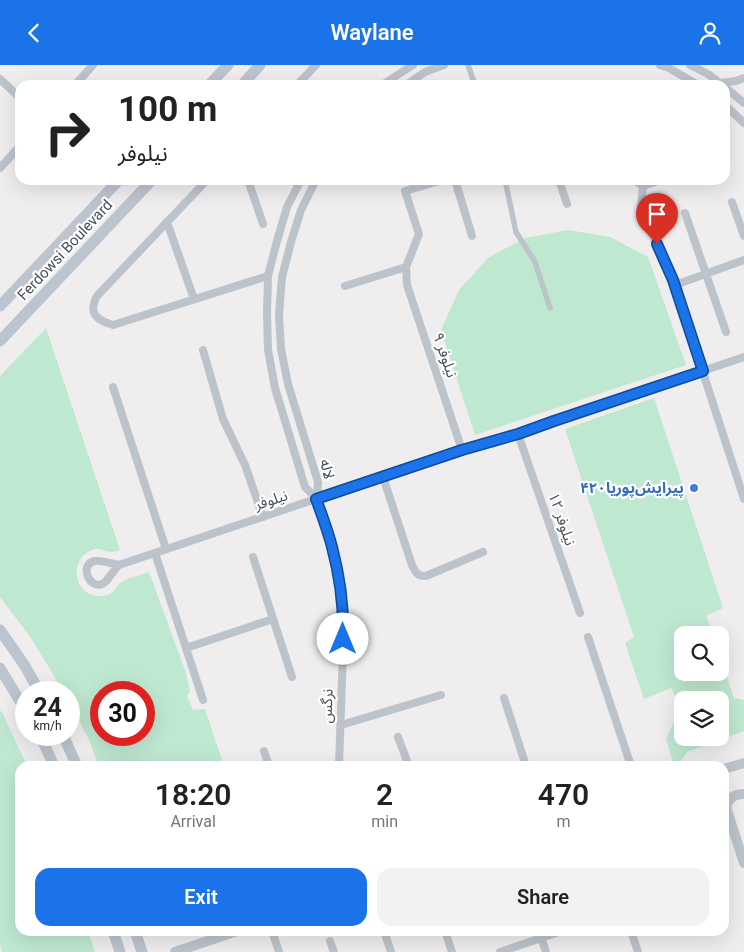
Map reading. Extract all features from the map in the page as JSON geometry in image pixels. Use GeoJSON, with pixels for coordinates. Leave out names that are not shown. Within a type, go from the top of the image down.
{"type":"FeatureCollection","features":[{"type":"Feature","properties":{"kind":"main road"},"geometry":{"type":"LineString","coordinates":[[214,80],[228,65]]}},
{"type":"Feature","properties":{"kind":"main road"},"geometry":{"type":"LineString","coordinates":[[246,80],[260,65]]}},
{"type":"Feature","properties":{"kind":"main road","name":"Ferdowsi Boulevard"},"geometry":{"type":"LineString","coordinates":[[0,306],[114,185]]}},
{"type":"Feature","properties":{"kind":"main road","name":"Ferdowsi Boulevard"},"geometry":{"type":"LineString","coordinates":[[0,341],[147,185]]}},
{"type":"Feature","properties":{"kind":"main road"},"geometry":{"type":"LineString","coordinates":[[0,630],[33,681]]}},
{"type":"Feature","properties":{"kind":"main road"},"geometry":{"type":"LineString","coordinates":[[0,668],[15,693]]}},
{"type":"Feature","properties":{"kind":"main road"},"geometry":{"type":"LineString","coordinates":[[45,746],[52,761]]}},
{"type":"Feature","properties":{"kind":"main road"},"geometry":{"type":"LineString","coordinates":[[68,746],[76,761]]}},
{"type":"Feature","properties":{"kind":"main road"},"geometry":{"type":"LineString","coordinates":[[115,936],[120,952]]}},
{"type":"Feature","properties":{"kind":"main road"},"geometry":{"type":"LineString","coordinates":[[137,936],[142,952]]}},
{"type":"Feature","properties":{"kind":"street"},"geometry":{"type":"LineString","coordinates":[[79,80],[92,65]]}},
{"type":"Feature","properties":{"kind":"street"},"geometry":{"type":"LineString","coordinates":[[304,80],[316,65]]}},
{"type":"Feature","properties":{"kind":"street"},"geometry":{"type":"LineString","coordinates":[[390,80],[413,65]]}},
{"type":"Feature","properties":{"kind":"street"},"geometry":{"type":"LineString","coordinates":[[414,80],[426,72],[444,65]]}},
{"type":"Feature","properties":{"kind":"street"},"geometry":{"type":"LineString","coordinates":[[468,65],[473,80]]}},
{"type":"Feature","properties":{"kind":"street"},"geometry":{"type":"LineString","coordinates":[[660,65],[689,80]]}},
{"type":"Feature","properties":{"kind":"street"},"geometry":{"type":"LineString","coordinates":[[690,65],[716,80]]}},
{"type":"Feature","properties":{"kind":"street"},"geometry":{"type":"LineString","coordinates":[[730,83],[744,78]]}},
{"type":"Feature","properties":{"kind":"street"},"geometry":{"type":"LineString","coordinates":[[0,79],[15,93]]}},
{"type":"Feature","properties":{"kind":"street"},"geometry":{"type":"LineString","coordinates":[[730,92],[744,103]]}},
{"type":"Feature","properties":{"kind":"street"},"geometry":{"type":"LineString","coordinates":[[730,110],[744,123]]}},
{"type":"Feature","properties":{"kind":"street"},"geometry":{"type":"LineString","coordinates":[[0,168],[15,152]]}},
{"type":"Feature","properties":{"kind":"street"},"geometry":{"type":"LineString","coordinates":[[202,185],[97,296],[93,305],[95,315],[102,322],[113,325],[268,276]]}},
{"type":"Feature","properties":{"kind":"street"},"geometry":{"type":"LineString","coordinates":[[250,185],[263,224]]}},
{"type":"Feature","properties":{"kind":"street","name":"لاله"},"geometry":{"type":"LineString","coordinates":[[299,185],[288,207],[268,276],[268,350],[275,388],[306,487],[316,499]]}},
{"type":"Feature","properties":{"kind":"street","name":"لاله"},"geometry":{"type":"LineString","coordinates":[[314,185],[301,211],[291,242],[282,277],[279,315],[281,349],[288,384],[318,482],[316,499]]}},
{"type":"Feature","properties":{"kind":"street"},"geometry":{"type":"LineString","coordinates":[[345,286],[406,267],[419,234],[405,191],[426,185]]}},
{"type":"Feature","properties":{"kind":"street"},"geometry":{"type":"LineString","coordinates":[[457,185],[472,236]]}},
{"type":"Feature","properties":{"kind":"street"},"geometry":{"type":"LineString","coordinates":[[506,185],[516,232],[535,262],[550,308]]}},
{"type":"Feature","properties":{"kind":"street"},"geometry":{"type":"LineString","coordinates":[[561,185],[567,204]]}},
{"type":"Feature","properties":{"kind":"street"},"geometry":{"type":"LineString","coordinates":[[646,185],[643,186],[641,208],[675,285],[744,499]]}},
{"type":"Feature","properties":{"kind":"street"},"geometry":{"type":"LineString","coordinates":[[732,202],[744,236]]}},
{"type":"Feature","properties":{"kind":"street"},"geometry":{"type":"LineString","coordinates":[[685,213],[726,332]]}},
{"type":"Feature","properties":{"kind":"street"},"geometry":{"type":"LineString","coordinates":[[167,222],[194,299]]}},
{"type":"Feature","properties":{"kind":"street"},"geometry":{"type":"LineString","coordinates":[[675,285],[744,260]]}},
{"type":"Feature","properties":{"kind":"street","name":"نیلوفر ۹"},"geometry":{"type":"LineString","coordinates":[[406,267],[407,285],[462,450]]}},
{"type":"Feature","properties":{"kind":"street"},"geometry":{"type":"LineString","coordinates":[[202,350],[223,419],[245,465],[263,517]]}},
{"type":"Feature","properties":{"kind":"street","name":"نیلوفر"},"geometry":{"type":"LineString","coordinates":[[119,565],[462,450],[518,434],[744,357]]}},
{"type":"Feature","properties":{"kind":"street"},"geometry":{"type":"LineString","coordinates":[[113,387],[166,549]]}},
{"type":"Feature","properties":{"kind":"street","name":"نیلوفر ۱۲"},"geometry":{"type":"LineString","coordinates":[[518,434],[580,613]]}},
{"type":"Feature","properties":{"kind":"street"},"geometry":{"type":"LineString","coordinates":[[382,477],[412,565],[417,574],[426,576],[483,553]]}},
{"type":"Feature","properties":{"kind":"street","name":"نرگس"},"geometry":{"type":"LineString","coordinates":[[316,499],[332,547],[342,590],[344,623],[339,761]]}},
{"type":"Feature","properties":{"kind":"street"},"geometry":{"type":"LineString","coordinates":[[156,553],[203,700]]}},
{"type":"Feature","properties":{"kind":"street"},"geometry":{"type":"LineString","coordinates":[[253,557],[292,677]]}},
{"type":"Feature","properties":{"kind":"street"},"geometry":{"type":"LineString","coordinates":[[186,648],[274,619]]}},
{"type":"Feature","properties":{"kind":"street"},"geometry":{"type":"LineString","coordinates":[[588,637],[629,761]]}},
{"type":"Feature","properties":{"kind":"street"},"geometry":{"type":"LineString","coordinates":[[340,725],[441,695]]}},
{"type":"Feature","properties":{"kind":"street"},"geometry":{"type":"LineString","coordinates":[[504,698],[524,761]]}},
{"type":"Feature","properties":{"kind":"street"},"geometry":{"type":"LineString","coordinates":[[398,737],[407,761]]}},
{"type":"Feature","properties":{"kind":"street"},"geometry":{"type":"LineString","coordinates":[[264,751],[267,761]]}},
{"type":"Feature","properties":{"kind":"street"},"geometry":{"type":"LineString","coordinates":[[729,768],[744,763]]}},
{"type":"Feature","properties":{"kind":"street"},"geometry":{"type":"LineString","coordinates":[[729,800],[738,794],[744,794]]}},
{"type":"Feature","properties":{"kind":"street"},"geometry":{"type":"LineString","coordinates":[[729,816],[744,863]]}},
{"type":"Feature","properties":{"kind":"street"},"geometry":{"type":"LineString","coordinates":[[175,952],[222,936]]}},
{"type":"Feature","properties":{"kind":"street"},"geometry":{"type":"LineString","coordinates":[[274,936],[279,952]]}},
{"type":"Feature","properties":{"kind":"street"},"geometry":{"type":"LineString","coordinates":[[386,936],[391,952]]}},
{"type":"Feature","properties":{"kind":"street"},"geometry":{"type":"LineString","coordinates":[[447,936],[452,952]]}},
{"type":"Feature","properties":{"kind":"street"},"geometry":{"type":"LineString","coordinates":[[500,952],[539,936]]}},
{"type":"Feature","properties":{"kind":"street"},"geometry":{"type":"LineString","coordinates":[[541,936],[546,952]]}},
{"type":"Feature","properties":{"kind":"street"},"geometry":{"type":"LineString","coordinates":[[633,936],[638,952]]}},
{"type":"Feature","properties":{"kind":"street"},"geometry":{"type":"LineString","coordinates":[[330,941],[334,952]]}},
{"type":"Feature","properties":{"kind":"green space"},"geometry":{"type":"Polygon","coordinates":[[[568,230],[610,237],[648,257],[686,365],[475,435],[441,330],[459,290],[488,258],[525,238],[568,230]]]}},
{"type":"Feature","properties":{"kind":"green space"},"geometry":{"type":"Polygon","coordinates":[[[46,328],[120,550],[112,552],[96,549],[83,556],[78,563],[77,571],[80,586],[93,595],[107,595],[123,581],[149,572],[186,673],[190,691],[187,696],[193,710],[205,709],[222,761],[97,761],[91,746],[155,746],[155,681],[90,681],[90,743],[80,723],[80,681],[57,681],[31,638],[0,597],[0,376],[46,328]]]}},
{"type":"Feature","properties":{"kind":"green space"},"geometry":{"type":"Polygon","coordinates":[[[654,398],[723,608],[706,616],[710,626],[674,626],[674,681],[728,681],[734,698],[744,700],[744,731],[729,737],[729,691],[674,691],[674,694],[671,688],[644,699],[625,643],[634,637],[565,429],[654,398]]]}},
{"type":"Feature","properties":{"kind":"green space"},"geometry":{"type":"Polygon","coordinates":[[[0,710],[15,740],[15,746],[18,746],[25,761],[15,761],[15,936],[90,936],[95,952],[2,952],[0,945],[0,710]]]}},
{"type":"Feature","properties":{"kind":"green space"},"geometry":{"type":"Polygon","coordinates":[[[674,722],[674,746],[703,746],[687,752],[681,761],[673,761],[666,739],[674,722]]]}},
{"type":"Feature","properties":{"kind":"place","name":"پیرایش‌پوریا۴۲۰"},"geometry":{"type":"Point","coordinates":[694,488]}},
{"type":"Feature","properties":{"kind":"route"},"geometry":{"type":"LineString","coordinates":[[343,639],[342,590],[332,547],[316,499],[462,450],[518,434],[703,371],[673,280],[657,244]]}}]}
